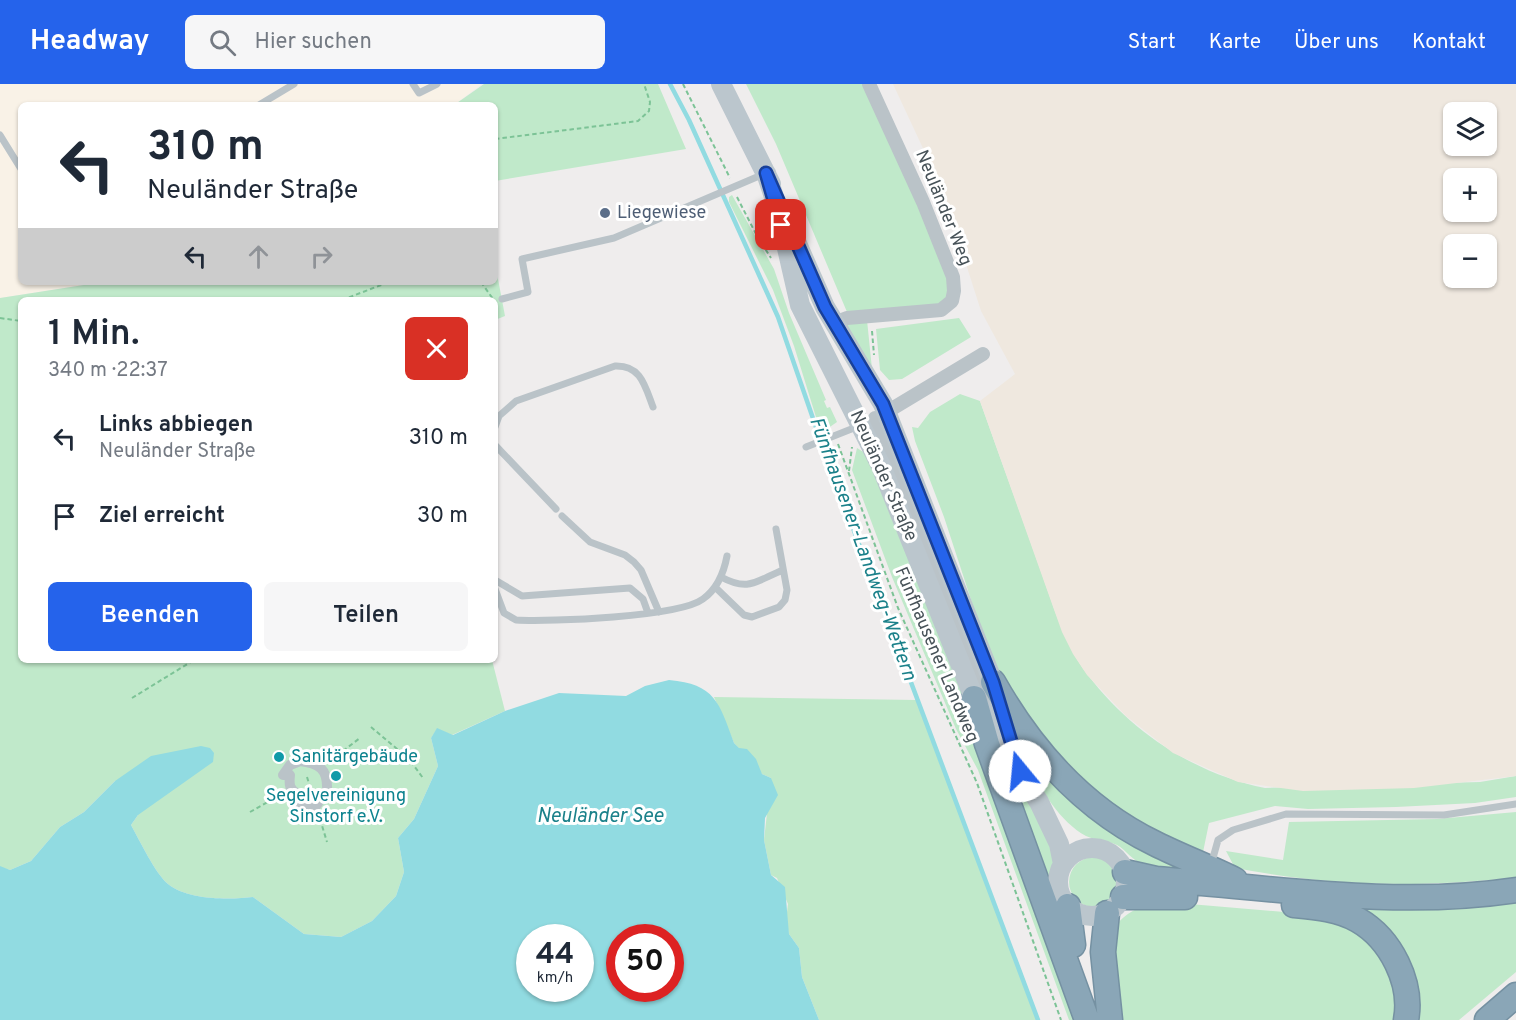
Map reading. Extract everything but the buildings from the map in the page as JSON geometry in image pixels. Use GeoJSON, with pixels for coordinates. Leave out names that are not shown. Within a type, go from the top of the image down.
{"type":"FeatureCollection","features":[{"type":"Feature","properties":{"kind":"highway"},"geometry":{"type":"LineString","coordinates":[[993,682],[1044,758],[1083,798],[1135,833],[1245,886]]}},
{"type":"Feature","properties":{"kind":"highway"},"geometry":{"type":"LineString","coordinates":[[974,698],[987,744],[1087,1020]]}},
{"type":"Feature","properties":{"kind":"highway"},"geometry":{"type":"LineString","coordinates":[[1125,872],[1156,879],[1431,897],[1516,890]]}},
{"type":"Feature","properties":{"kind":"highway"},"geometry":{"type":"LineString","coordinates":[[1110,1020],[1103,952],[1115,905],[1159,895],[1317,907],[1357,919],[1381,939],[1398,965],[1407,989],[1406,1020]]}},
{"type":"Feature","properties":{"kind":"highway"},"geometry":{"type":"LineString","coordinates":[[1068,906],[1067,917],[1073,949],[1096,1020]]}},
{"type":"Feature","properties":{"kind":"highway"},"geometry":{"type":"LineString","coordinates":[[1487,1020],[1516,995]]}},
{"type":"Feature","properties":{"kind":"main road","name":"Neuländer Straße"},"geometry":{"type":"LineString","coordinates":[[721,84],[766,173],[993,682],[1020,771]]}},
{"type":"Feature","properties":{"kind":"main road","name":"Neuländer Straße"},"geometry":{"type":"LineString","coordinates":[[766,173],[778,209],[800,305],[875,419],[902,514],[974,698],[996,738],[1040,802],[1059,844],[1063,864],[1058,886],[1068,906]]}},
{"type":"Feature","properties":{"kind":"main road","name":"Neuländer Straße"},"geometry":{"type":"LineString","coordinates":[[1040,802],[1068,833],[1090,848],[1111,854],[1125,872]]}},
{"type":"Feature","properties":{"kind":"main road"},"geometry":{"type":"LineString","coordinates":[[1063,864],[1074,853],[1090,848]]}},
{"type":"Feature","properties":{"kind":"main road"},"geometry":{"type":"LineString","coordinates":[[1068,906],[1086,916],[1115,905],[1126,885],[1125,872]]}},
{"type":"Feature","properties":{"kind":"street","name":"Neuländer Weg"},"geometry":{"type":"LineString","coordinates":[[834,323],[847,318],[941,310],[950,305],[954,291],[947,261],[927,212],[869,84]]}},
{"type":"Feature","properties":{"kind":"street"},"geometry":{"type":"LineString","coordinates":[[983,354],[875,419],[989,707],[1020,771]]}},
{"type":"Feature","properties":{"kind":"street"},"geometry":{"type":"LineString","coordinates":[[300,761],[322,767],[328,781],[327,790],[316,806],[296,804],[298,794],[291,788],[290,775],[283,775],[290,765],[300,761]]}},
{"type":"Feature","properties":{"kind":"lane"},"geometry":{"type":"LineString","coordinates":[[264,102],[294,84]]}},
{"type":"Feature","properties":{"kind":"lane"},"geometry":{"type":"LineString","coordinates":[[413,84],[418,93],[437,84]]}},
{"type":"Feature","properties":{"kind":"lane"},"geometry":{"type":"LineString","coordinates":[[0,135],[18,164]]}},
{"type":"Feature","properties":{"kind":"lane"},"geometry":{"type":"LineString","coordinates":[[502,299],[528,292],[522,259],[614,238],[766,173]]}},
{"type":"Feature","properties":{"kind":"lane"},"geometry":{"type":"LineString","coordinates":[[498,419],[516,401],[615,366],[625,365],[634,369],[641,377],[653,407]]}},
{"type":"Feature","properties":{"kind":"lane"},"geometry":{"type":"LineString","coordinates":[[806,447],[875,419]]}},
{"type":"Feature","properties":{"kind":"lane"},"geometry":{"type":"LineString","coordinates":[[498,448],[556,509]]}},
{"type":"Feature","properties":{"kind":"lane"},"geometry":{"type":"LineString","coordinates":[[562,516],[590,542],[625,555],[634,562],[646,580],[659,612]]}},
{"type":"Feature","properties":{"kind":"lane"},"geometry":{"type":"LineString","coordinates":[[715,587],[744,615],[752,617],[779,607],[785,600],[787,590],[776,529]]}},
{"type":"Feature","properties":{"kind":"lane"},"geometry":{"type":"LineString","coordinates":[[498,597],[504,613],[516,620],[659,612],[696,603],[715,587],[721,577],[727,556]]}},
{"type":"Feature","properties":{"kind":"lane"},"geometry":{"type":"LineString","coordinates":[[721,577],[737,585],[746,586],[783,570]]}},
{"type":"Feature","properties":{"kind":"lane"},"geometry":{"type":"LineString","coordinates":[[498,582],[514,593],[534,596],[625,588],[639,593],[648,613]]}},
{"type":"Feature","properties":{"kind":"lane"},"geometry":{"type":"LineString","coordinates":[[1210,868],[1218,840],[1233,830],[1286,814],[1444,815],[1516,804]]}},
{"type":"Feature","properties":{"kind":"path"},"geometry":{"type":"LineString","coordinates":[[498,139],[638,121],[649,111],[650,102],[644,84]]}},
{"type":"Feature","properties":{"kind":"path"},"geometry":{"type":"LineString","coordinates":[[683,84],[728,170],[730,189],[756,236],[773,260]]}},
{"type":"Feature","properties":{"kind":"path"},"geometry":{"type":"LineString","coordinates":[[350,297],[380,285]]}},
{"type":"Feature","properties":{"kind":"path"},"geometry":{"type":"LineString","coordinates":[[871,316],[874,363]]}},
{"type":"Feature","properties":{"kind":"path"},"geometry":{"type":"LineString","coordinates":[[0,318],[18,321]]}},
{"type":"Feature","properties":{"kind":"path","name":"Fünfhausener Landweg"},"geometry":{"type":"LineString","coordinates":[[835,436],[898,608],[977,783],[1061,1020]]}},
{"type":"Feature","properties":{"kind":"path"},"geometry":{"type":"LineString","coordinates":[[849,473],[852,447]]}},
{"type":"Feature","properties":{"kind":"path"},"geometry":{"type":"LineString","coordinates":[[132,698],[189,663]]}},
{"type":"Feature","properties":{"kind":"path"},"geometry":{"type":"LineString","coordinates":[[371,727],[409,759],[423,778]]}},
{"type":"Feature","properties":{"kind":"path"},"geometry":{"type":"LineString","coordinates":[[250,812],[291,788],[360,738]]}},
{"type":"Feature","properties":{"kind":"shaded area"},"geometry":{"type":"Polygon","coordinates":[[[0,84],[482,84],[458,102],[18,102],[18,285],[84,285],[0,298],[0,84]]]}},
{"type":"Feature","properties":{"kind":"green space"},"geometry":{"type":"Polygon","coordinates":[[[484,84],[658,84],[686,149],[498,180],[498,102],[458,102],[484,84]]]}},
{"type":"Feature","properties":{"kind":"green space"},"geometry":{"type":"Polygon","coordinates":[[[746,84],[864,84],[893,143],[949,280],[948,299],[941,305],[847,312],[776,144],[746,84]]]}},
{"type":"Feature","properties":{"kind":"green space"},"geometry":{"type":"Polygon","coordinates":[[[732,195],[774,269],[789,313],[826,400],[824,401],[827,408],[830,407],[837,422],[824,431],[820,430],[794,346],[773,290],[729,202],[729,197],[732,195]]]}},
{"type":"Feature","properties":{"kind":"green space"},"geometry":{"type":"Polygon","coordinates":[[[498,279],[505,316],[498,319],[498,297],[18,297],[18,663],[493,663],[505,711],[452,735],[437,729],[431,738],[438,766],[414,819],[398,838],[404,872],[396,896],[372,921],[341,937],[304,934],[253,897],[209,898],[176,889],[163,879],[153,865],[131,825],[138,815],[115,781],[84,812],[60,827],[31,861],[10,870],[0,867],[0,298],[84,285],[498,285],[498,279]]]}},
{"type":"Feature","properties":{"kind":"green space"},"geometry":{"type":"Polygon","coordinates":[[[959,318],[971,337],[902,379],[889,380],[880,370],[876,329],[959,318]]]}},
{"type":"Feature","properties":{"kind":"green space"},"geometry":{"type":"Polygon","coordinates":[[[867,320],[872,369],[846,328],[847,323],[867,320]]]}},
{"type":"Feature","properties":{"kind":"green space"},"geometry":{"type":"Polygon","coordinates":[[[960,394],[980,401],[1053,607],[1079,663],[1105,696],[1124,715],[1166,748],[1214,772],[1265,788],[1480,782],[1516,776],[1516,797],[1475,803],[1396,807],[1308,809],[1275,806],[1209,823],[1202,857],[1100,802],[1011,700],[977,618],[944,517],[915,441],[912,427],[918,428],[930,412],[960,394]]]}},
{"type":"Feature","properties":{"kind":"green space"},"geometry":{"type":"Polygon","coordinates":[[[857,448],[868,455],[947,651],[1082,1020],[1069,1020],[978,770],[956,729],[892,577],[852,470],[857,448]]]}},
{"type":"Feature","properties":{"kind":"green space"},"geometry":{"type":"Polygon","coordinates":[[[714,697],[917,700],[1038,1020],[819,1020],[802,977],[799,948],[789,934],[786,920],[788,904],[777,878],[771,875],[764,840],[771,778],[762,774],[734,743],[714,697]]]}},
{"type":"Feature","properties":{"kind":"green space"},"geometry":{"type":"Polygon","coordinates":[[[1018,740],[1210,875],[1176,873],[1150,867],[1138,862],[1117,845],[1090,838],[1074,828],[1063,818],[1045,794],[1018,740]]]}},
{"type":"Feature","properties":{"kind":"green space"},"geometry":{"type":"Polygon","coordinates":[[[1007,771],[1043,822],[1055,864],[1053,889],[1047,891],[1007,771]]]}},
{"type":"Feature","properties":{"kind":"green space"},"geometry":{"type":"Polygon","coordinates":[[[1516,812],[1516,877],[1511,878],[1407,884],[1305,879],[1235,868],[1226,851],[1283,860],[1289,822],[1437,819],[1516,812]]]}},
{"type":"Feature","properties":{"kind":"green space"},"geometry":{"type":"Polygon","coordinates":[[[1099,857],[1112,864],[1118,872],[1118,892],[1112,900],[1104,906],[1089,907],[1076,900],[1070,892],[1069,877],[1076,864],[1084,858],[1099,857]]]}},
{"type":"Feature","properties":{"kind":"green space"},"geometry":{"type":"Polygon","coordinates":[[[1516,893],[1516,972],[1459,1020],[1414,1020],[1411,981],[1325,895],[1516,893]]]}},
{"type":"Feature","properties":{"kind":"green space"},"geometry":{"type":"Polygon","coordinates":[[[1166,902],[1319,915],[1354,928],[1382,954],[1395,986],[1398,1020],[1117,1020],[1112,931],[1123,918],[1135,910],[1166,902]]]}},
{"type":"Feature","properties":{"kind":"sand"},"geometry":{"type":"Polygon","coordinates":[[[893,84],[1516,84],[1516,776],[1414,788],[1303,791],[1238,782],[1173,753],[1126,716],[1087,675],[1062,632],[980,401],[1015,374],[981,311],[942,189],[893,84]]]}},
{"type":"Feature","properties":{"kind":"water","name":"Neuländer See"},"geometry":{"type":"Polygon","coordinates":[[[669,680],[684,682],[706,691],[719,706],[734,743],[739,748],[747,749],[756,759],[762,774],[771,778],[778,795],[765,818],[764,840],[771,875],[785,887],[789,934],[799,948],[802,977],[819,1020],[0,1020],[0,866],[10,870],[31,861],[60,827],[84,812],[115,781],[151,756],[201,746],[210,748],[214,753],[213,762],[138,815],[131,825],[153,865],[168,884],[186,893],[209,898],[253,897],[304,934],[341,937],[372,921],[396,896],[404,872],[398,838],[414,819],[438,766],[431,738],[437,728],[453,735],[505,711],[559,693],[626,696],[645,686],[669,680]]]}},
{"type":"Feature","properties":{"kind":"waterway","name":"Fünfhausener-Landweg-Wettern"},"geometry":{"type":"LineString","coordinates":[[670,84],[689,120],[778,317],[827,459],[1038,1020]]}},
{"type":"Feature","properties":{"kind":"place","name":"Liegewiese"},"geometry":{"type":"Point","coordinates":[605,213]}},
{"type":"Feature","properties":{"kind":"place","name":"Sanitärgebäude"},"geometry":{"type":"Point","coordinates":[279,757]}},
{"type":"Feature","properties":{"kind":"place","name":"Segelvereinigung Sinstorf e.V."},"geometry":{"type":"Point","coordinates":[336,776]}},
{"type":"Feature","properties":{"kind":"route"},"geometry":{"type":"LineString","coordinates":[[781,225],[766,173],[825,307],[883,404],[993,682],[1020,771]]}}]}
